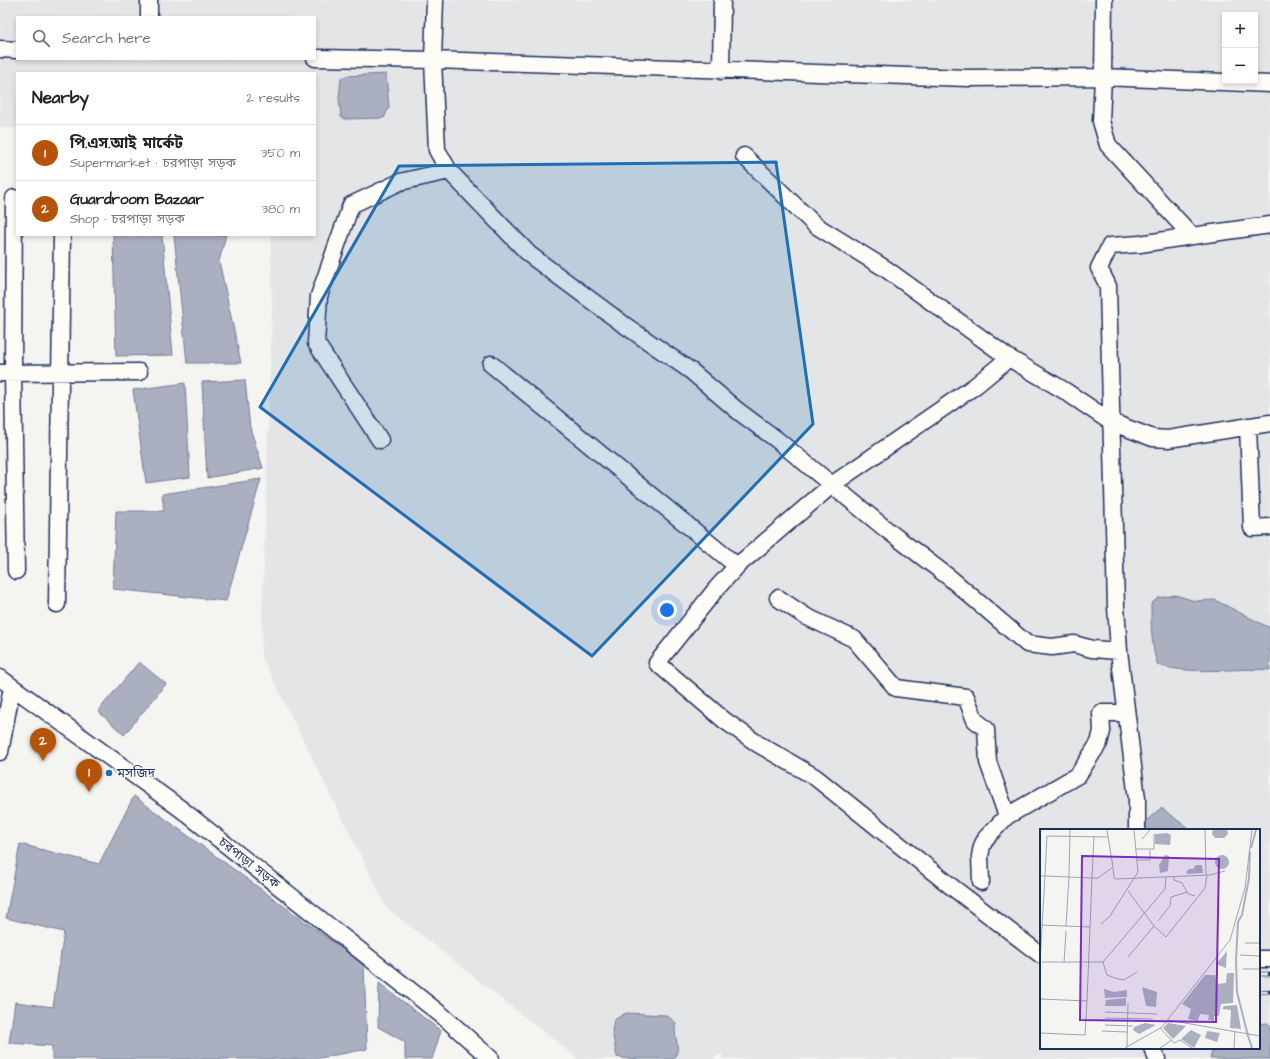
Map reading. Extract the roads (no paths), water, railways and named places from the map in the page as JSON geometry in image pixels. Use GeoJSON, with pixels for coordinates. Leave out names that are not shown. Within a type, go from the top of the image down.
{"type":"FeatureCollection","features":[{"type":"Feature","properties":{"kind":"street"},"geometry":{"type":"LineString","coordinates":[[149,0],[149,16]]}},
{"type":"Feature","properties":{"kind":"street"},"geometry":{"type":"LineString","coordinates":[[435,0],[433,60],[437,150],[449,171],[530,255],[623,324],[691,371],[738,411],[833,484],[887,530],[950,578],[1027,644],[1052,647],[1074,644],[1092,650],[1119,652]]}},
{"type":"Feature","properties":{"kind":"street"},"geometry":{"type":"LineString","coordinates":[[721,71],[722,0]]}},
{"type":"Feature","properties":{"kind":"street"},"geometry":{"type":"LineString","coordinates":[[1104,0],[1104,77],[1101,121],[1108,146],[1192,236]]}},
{"type":"Feature","properties":{"kind":"street"},"geometry":{"type":"LineString","coordinates":[[0,49],[16,50]]}},
{"type":"Feature","properties":{"kind":"street"},"geometry":{"type":"LineString","coordinates":[[316,58],[433,60],[721,71],[968,78],[1104,77],[1270,84]]}},
{"type":"Feature","properties":{"kind":"street"},"geometry":{"type":"LineString","coordinates":[[744,156],[815,225],[886,269],[1009,358],[1065,391],[1111,422],[1153,438],[1168,439],[1270,423]]}},
{"type":"Feature","properties":{"kind":"street"},"geometry":{"type":"LineString","coordinates":[[380,440],[316,343],[318,296],[351,205],[400,182],[449,171]]}},
{"type":"Feature","properties":{"kind":"street"},"geometry":{"type":"LineString","coordinates":[[14,198],[7,373],[16,571]]}},
{"type":"Feature","properties":{"kind":"street"},"geometry":{"type":"LineString","coordinates":[[1138,829],[1137,799],[1119,652],[1108,286],[1099,268],[1110,246],[1140,244],[1270,225]]}},
{"type":"Feature","properties":{"kind":"street"},"geometry":{"type":"LineString","coordinates":[[57,604],[62,236]]}},
{"type":"Feature","properties":{"kind":"street"},"geometry":{"type":"LineString","coordinates":[[1009,358],[975,386],[833,484],[737,566],[716,589],[657,663],[724,720],[758,744],[815,777],[952,887],[1040,954]]}},
{"type":"Feature","properties":{"kind":"street"},"geometry":{"type":"LineString","coordinates":[[491,364],[737,566]]}},
{"type":"Feature","properties":{"kind":"street"},"geometry":{"type":"LineString","coordinates":[[7,373],[139,372]]}},
{"type":"Feature","properties":{"kind":"street"},"geometry":{"type":"LineString","coordinates":[[1248,426],[1252,528],[1270,527]]}},
{"type":"Feature","properties":{"kind":"street"},"geometry":{"type":"LineString","coordinates":[[778,598],[805,616],[854,639],[896,688],[966,697],[975,720],[986,729],[988,737],[986,745],[988,762],[1007,816]]}},
{"type":"Feature","properties":{"kind":"street"},"geometry":{"type":"LineString","coordinates":[[0,752],[6,682]]}},
{"type":"Feature","properties":{"kind":"street","name":"চরপাড়া সড়ক"},"geometry":{"type":"LineString","coordinates":[[6,682],[181,809],[444,1017],[491,1059]]}},
{"type":"Feature","properties":{"kind":"street"},"geometry":{"type":"LineString","coordinates":[[980,882],[982,846],[993,830],[1007,816],[1078,775],[1099,743],[1102,731],[1101,713],[1126,713]]}},
{"type":"Feature","properties":{"kind":"street"},"geometry":{"type":"LineString","coordinates":[[1152,1049],[1157,1059]]}},
{"type":"Feature","properties":{"kind":"water"},"geometry":{"type":"Polygon","coordinates":[[[386,74],[389,107],[384,118],[345,119],[341,117],[339,98],[341,78],[346,76],[386,74]]]}},
{"type":"Feature","properties":{"kind":"water"},"geometry":{"type":"Polygon","coordinates":[[[113,236],[162,236],[173,355],[116,356],[113,236]]]}},
{"type":"Feature","properties":{"kind":"water"},"geometry":{"type":"Polygon","coordinates":[[[174,236],[226,236],[219,261],[241,363],[187,363],[174,236]]]}},
{"type":"Feature","properties":{"kind":"water"},"geometry":{"type":"Polygon","coordinates":[[[245,380],[250,428],[263,468],[207,478],[202,382],[245,380]]]}},
{"type":"Feature","properties":{"kind":"water"},"geometry":{"type":"Polygon","coordinates":[[[185,383],[190,477],[146,483],[133,390],[185,383]]]}},
{"type":"Feature","properties":{"kind":"water"},"geometry":{"type":"Polygon","coordinates":[[[261,479],[226,601],[113,589],[116,511],[164,511],[162,494],[261,479]]]}},
{"type":"Feature","properties":{"kind":"water"},"geometry":{"type":"Polygon","coordinates":[[[1175,595],[1195,601],[1215,600],[1270,628],[1270,670],[1200,671],[1158,665],[1154,652],[1151,627],[1151,604],[1158,598],[1175,595]]]}},
{"type":"Feature","properties":{"kind":"water"},"geometry":{"type":"Polygon","coordinates":[[[139,662],[166,684],[124,735],[98,711],[139,662]]]}},
{"type":"Feature","properties":{"kind":"water"},"geometry":{"type":"Polygon","coordinates":[[[134,796],[364,965],[367,1049],[314,1059],[52,1059],[52,1046],[9,1043],[15,1002],[53,1007],[64,932],[6,918],[20,844],[99,864],[134,796]]]}},
{"type":"Feature","properties":{"kind":"water"},"geometry":{"type":"Polygon","coordinates":[[[1161,808],[1188,829],[1146,829],[1145,822],[1161,808]]]}},
{"type":"Feature","properties":{"kind":"water"},"geometry":{"type":"Polygon","coordinates":[[[379,983],[441,1031],[432,1059],[405,1059],[405,1042],[378,1027],[379,983]]]}},
{"type":"Feature","properties":{"kind":"water"},"geometry":{"type":"Polygon","coordinates":[[[626,1013],[666,1015],[676,1023],[675,1033],[677,1051],[673,1059],[628,1059],[617,1057],[612,1031],[614,1020],[626,1013]]]}},
{"type":"Feature","properties":{"kind":"water"},"geometry":{"type":"Polygon","coordinates":[[[1267,1023],[1270,1025],[1270,1059],[1210,1059],[1213,1049],[1260,1049],[1260,1024],[1267,1023]]]}},
{"type":"Feature","properties":{"kind":"railway"},"geometry":{"type":"LineString","coordinates":[[1260,974],[1270,974]]}},
{"type":"Feature","properties":{"kind":"railway"},"geometry":{"type":"LineString","coordinates":[[1260,992],[1270,991]]}},
{"type":"Feature","properties":{"kind":"place","name":"Guardroom Bazaar"},"geometry":{"type":"Point","coordinates":[43,761]}},
{"type":"Feature","properties":{"kind":"place","name":"মসজিদ"},"geometry":{"type":"Point","coordinates":[109,773]}},
{"type":"Feature","properties":{"kind":"place","name":"পি.এস.আই মার্কেট"},"geometry":{"type":"Point","coordinates":[89,792]}}]}
